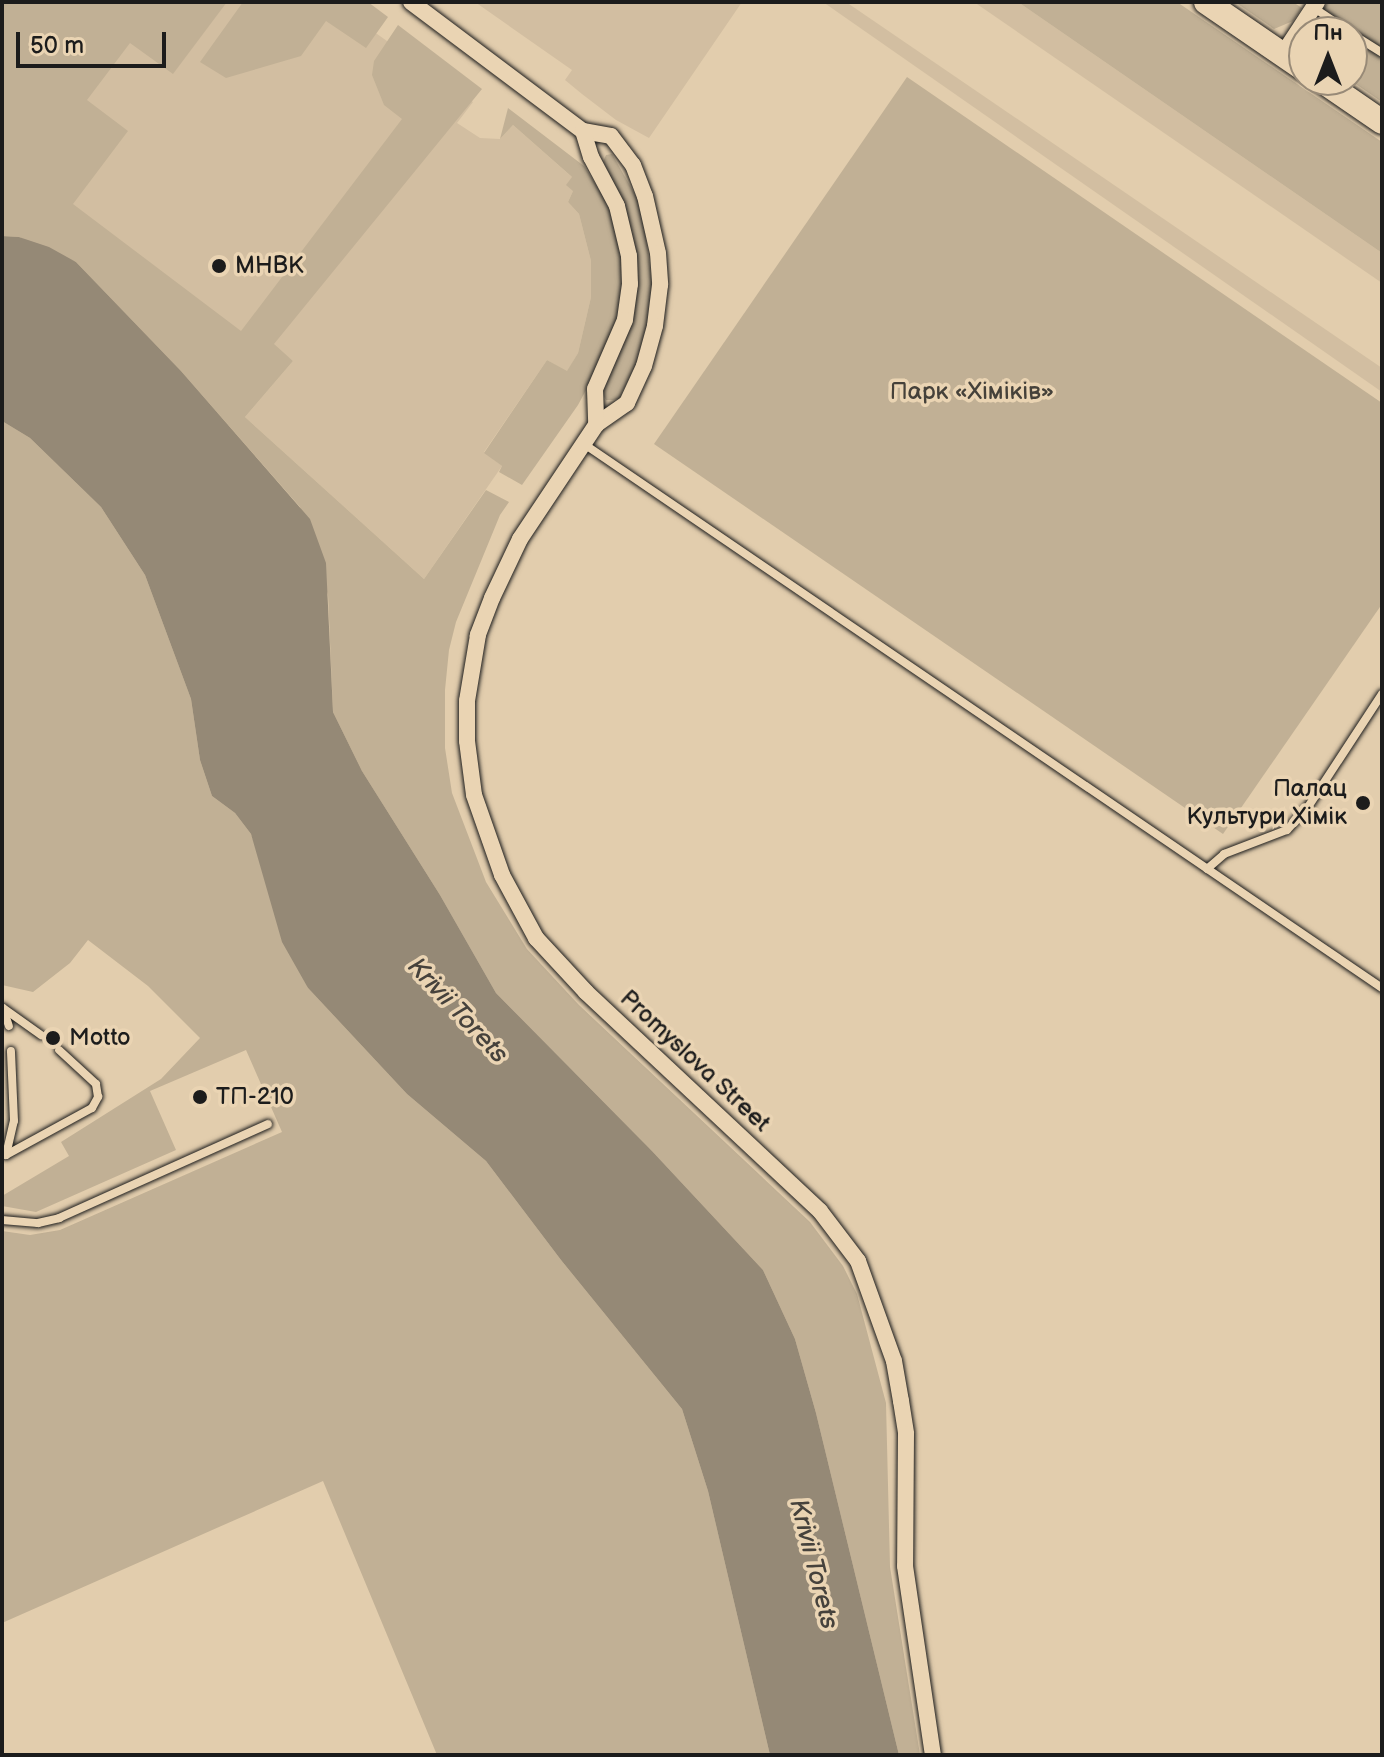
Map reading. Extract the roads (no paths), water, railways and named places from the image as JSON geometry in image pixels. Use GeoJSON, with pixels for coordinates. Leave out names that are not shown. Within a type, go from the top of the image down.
{"type":"FeatureCollection","features":[{"type":"Feature","properties":{"kind":"main road"},"geometry":{"type":"LineString","coordinates":[[1206,2],[1288,58]]}},
{"type":"Feature","properties":{"kind":"main road"},"geometry":{"type":"LineString","coordinates":[[1344,96],[1382,122]]}},
{"type":"Feature","properties":{"kind":"street"},"geometry":{"type":"LineString","coordinates":[[411,2],[583,131],[611,136],[633,165],[652,221],[660,285],[655,326],[644,366],[627,403],[596,425]]}},
{"type":"Feature","properties":{"kind":"street"},"geometry":{"type":"LineString","coordinates":[[1283,54],[1315,5]]}},
{"type":"Feature","properties":{"kind":"street"},"geometry":{"type":"LineString","coordinates":[[583,131],[591,157],[617,206],[629,256],[630,301],[613,353],[595,389],[596,425]]}},
{"type":"Feature","properties":{"kind":"street","name":"Promyslova Street"},"geometry":{"type":"LineString","coordinates":[[596,425],[520,539],[478,635],[467,701],[467,741],[474,795],[502,875],[536,938],[586,992],[820,1211],[840,1232],[858,1261],[894,1361],[901,1401],[906,1434],[906,1580],[933,1755]]}},
{"type":"Feature","properties":{"kind":"lane"},"geometry":{"type":"LineString","coordinates":[[584,443],[1382,988]]}},
{"type":"Feature","properties":{"kind":"lane"},"geometry":{"type":"LineString","coordinates":[[1207,869],[1224,854],[1287,830],[1308,807],[1382,694]]}},
{"type":"Feature","properties":{"kind":"lane"},"geometry":{"type":"LineString","coordinates":[[3,1007],[9,1026]]}},
{"type":"Feature","properties":{"kind":"lane"},"geometry":{"type":"LineString","coordinates":[[3,1007],[41,1035]]}},
{"type":"Feature","properties":{"kind":"lane"},"geometry":{"type":"LineString","coordinates":[[4,1156],[92,1108],[98,1097],[96,1084],[59,1050]]}},
{"type":"Feature","properties":{"kind":"lane"},"geometry":{"type":"LineString","coordinates":[[4,1156],[14,1121],[11,1051]]}},
{"type":"Feature","properties":{"kind":"lane"},"geometry":{"type":"LineString","coordinates":[[2,1220],[38,1223],[59,1218],[268,1124]]}},
{"type":"Feature","properties":{"kind":"water","name":"Krivii Torets"},"geometry":{"type":"Polygon","coordinates":[[[2,236],[19,237],[49,247],[76,262],[181,371],[310,519],[326,563],[333,712],[362,771],[440,895],[496,993],[652,1151],[763,1270],[795,1339],[816,1413],[899,1755],[770,1755],[708,1491],[682,1409],[561,1260],[486,1161],[407,1094],[308,988],[282,942],[251,834],[235,813],[212,796],[200,760],[191,699],[145,575],[101,507],[30,438],[2,421],[2,236]]]}},
{"type":"Feature","properties":{"kind":"place","name":"МНВК"},"geometry":{"type":"Point","coordinates":[219,266]}},
{"type":"Feature","properties":{"kind":"place","name":"Палац Культури Хімік"},"geometry":{"type":"Point","coordinates":[1363,803]}},
{"type":"Feature","properties":{"kind":"place","name":"Motto"},"geometry":{"type":"Point","coordinates":[53,1038]}},
{"type":"Feature","properties":{"kind":"place","name":"ТП-210"},"geometry":{"type":"Point","coordinates":[200,1097]}},
{"type":"Feature","properties":{"kind":"park label","name":"Парк «Хіміків»"},"geometry":{"type":"Point","coordinates":[972,392]}}]}
